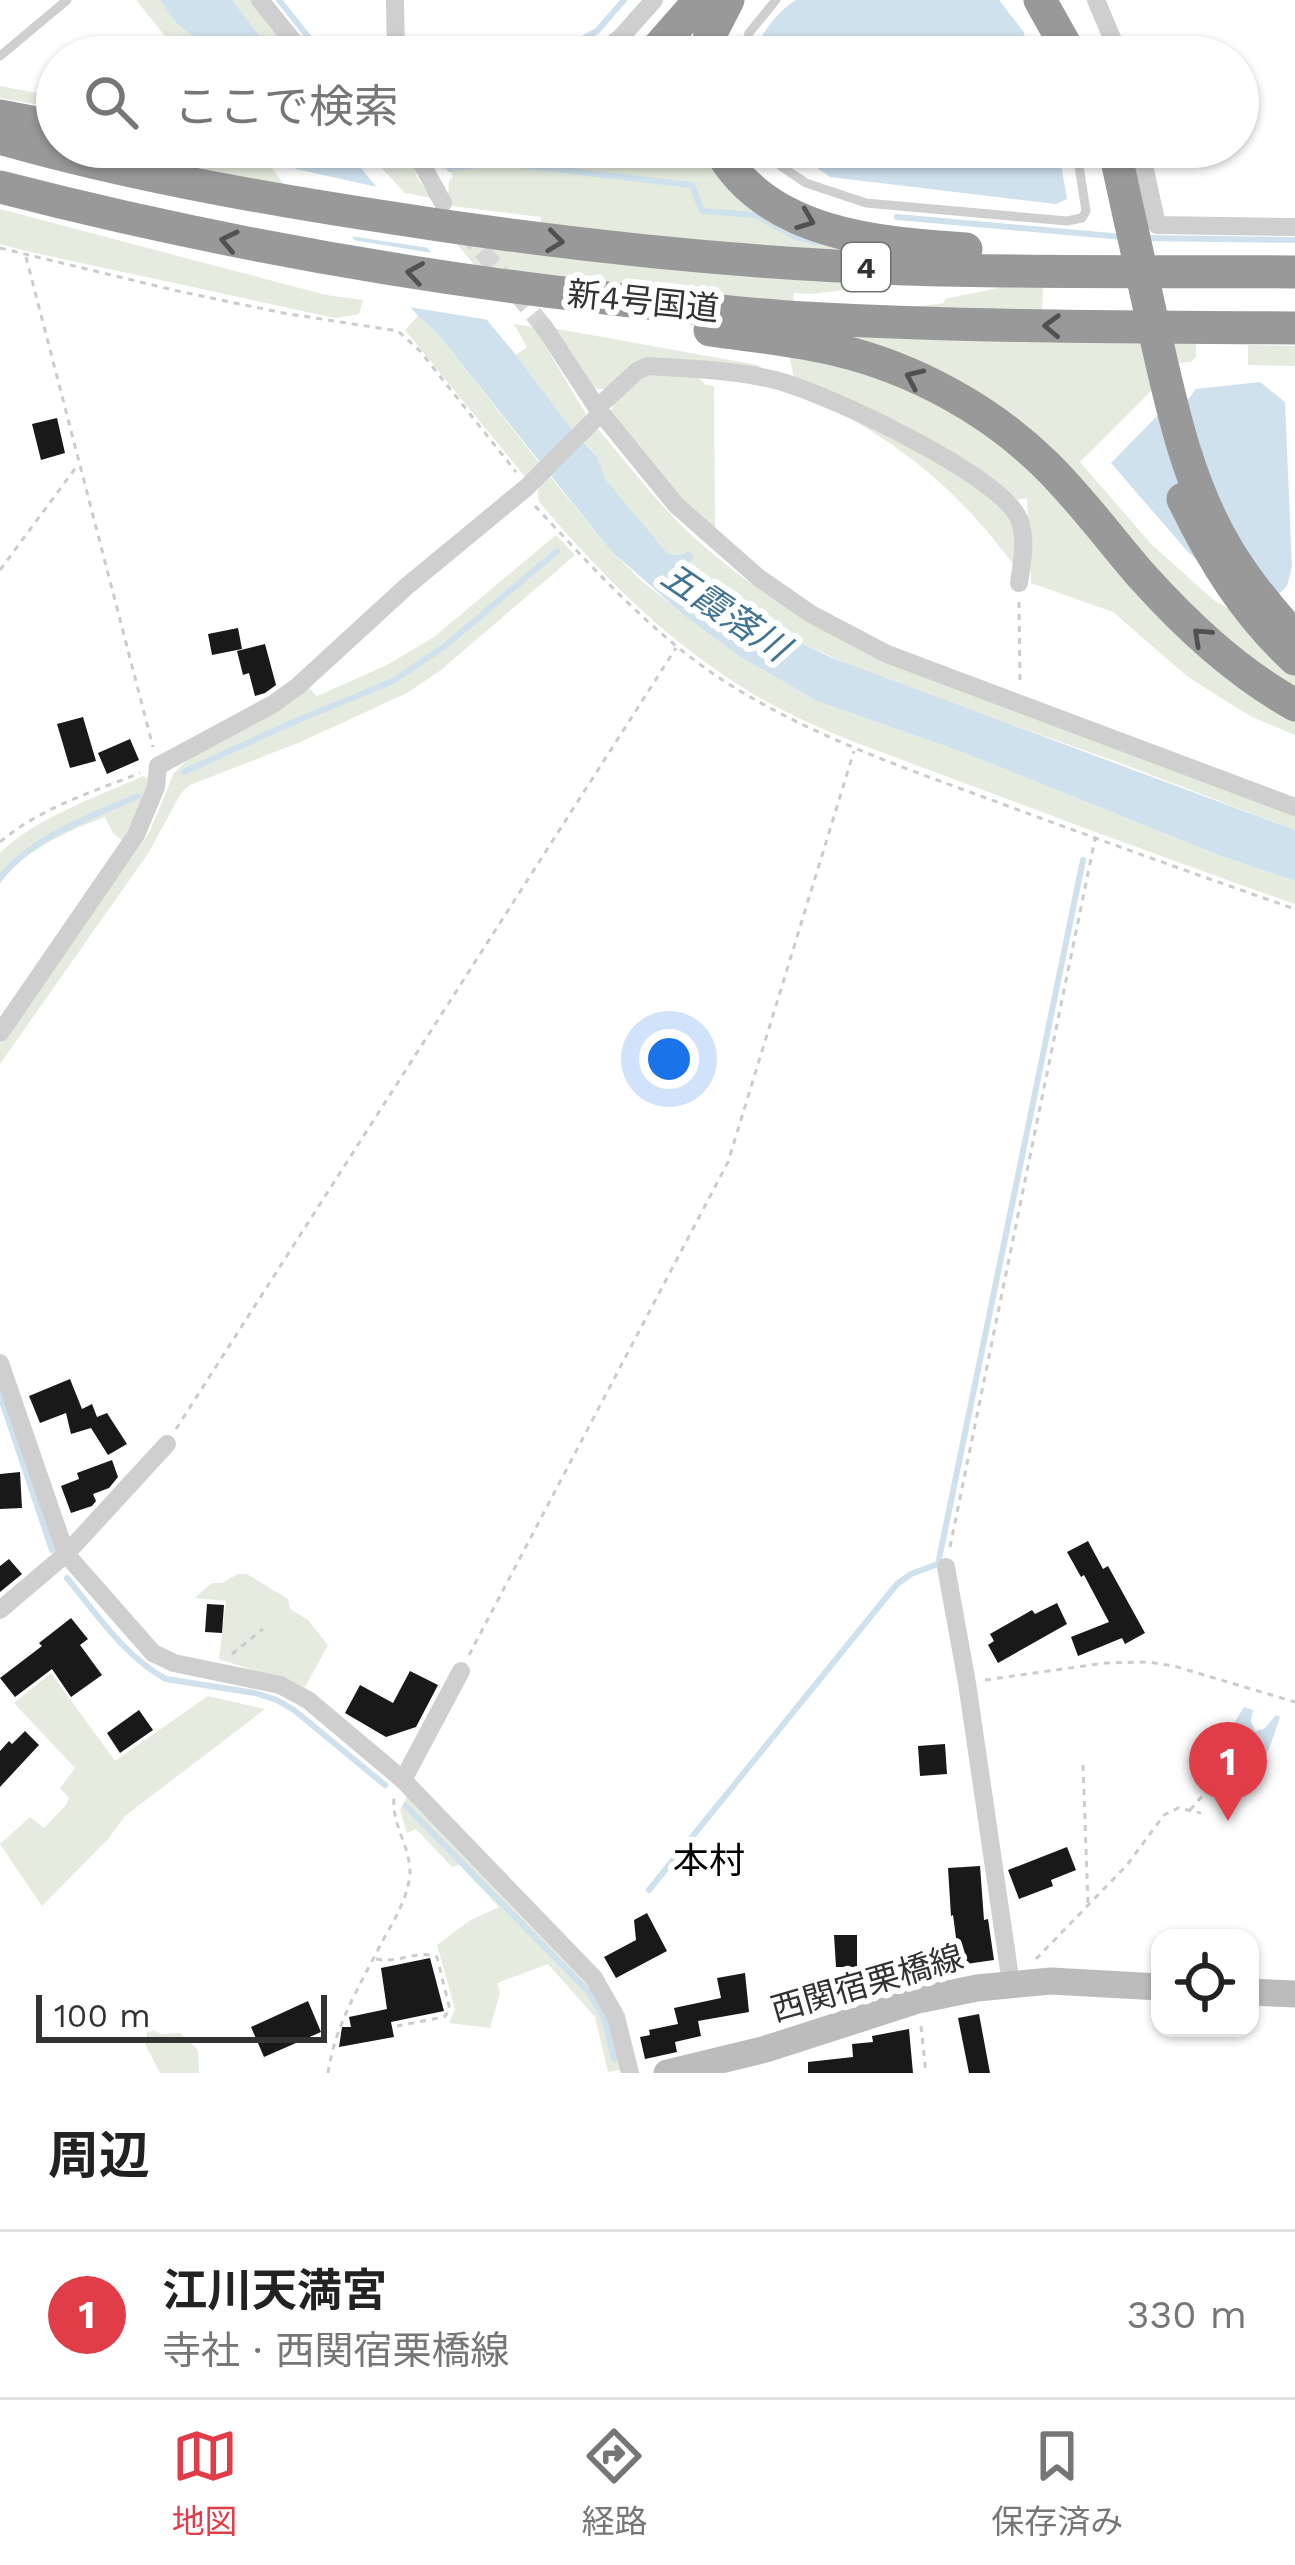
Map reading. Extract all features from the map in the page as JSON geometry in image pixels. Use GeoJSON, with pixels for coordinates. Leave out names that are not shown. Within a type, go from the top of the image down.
{"type":"FeatureCollection","features":[{"type":"Feature","properties":{"kind":"highway"},"geometry":{"type":"LineString","coordinates":[[668,36],[700,0]]}},
{"type":"Feature","properties":{"kind":"highway"},"geometry":{"type":"LineString","coordinates":[[710,36],[728,0]]}},
{"type":"Feature","properties":{"kind":"highway"},"geometry":{"type":"LineString","coordinates":[[1040,0],[1060,36]]}},
{"type":"Feature","properties":{"kind":"highway"},"geometry":{"type":"LineString","coordinates":[[1062,0],[1081,36]]}},
{"type":"Feature","properties":{"kind":"highway"},"geometry":{"type":"LineString","coordinates":[[0,116],[36,124]]}},
{"type":"Feature","properties":{"kind":"highway","name":"新4号国道"},"geometry":{"type":"LineString","coordinates":[[0,138],[36,147]]}},
{"type":"Feature","properties":{"kind":"highway","name":"新4号国道"},"geometry":{"type":"LineString","coordinates":[[123,168],[298,204],[441,214],[625,250],[880,268],[1295,272]]}},
{"type":"Feature","properties":{"kind":"highway"},"geometry":{"type":"LineString","coordinates":[[735,168],[782,211],[842,233],[884,242],[1057,254],[1295,258]]}},
{"type":"Feature","properties":{"kind":"highway"},"geometry":{"type":"LineString","coordinates":[[1102,168],[1154,413],[1183,499],[1226,579],[1257,620],[1291,648]]}},
{"type":"Feature","properties":{"kind":"highway"},"geometry":{"type":"LineString","coordinates":[[1119,168],[1172,408],[1200,494],[1225,546],[1291,648]]}},
{"type":"Feature","properties":{"kind":"highway","name":"新4号国道"},"geometry":{"type":"LineString","coordinates":[[0,187],[156,226],[486,284],[802,318],[1295,328]]}},
{"type":"Feature","properties":{"kind":"highway"},"geometry":{"type":"LineString","coordinates":[[486,284],[684,326],[837,350],[944,391],[1043,462],[1198,635],[1233,665],[1295,705]]}},
{"type":"Feature","properties":{"kind":"main road","name":"西関宿栗橋線"},"geometry":{"type":"LineString","coordinates":[[667,2073],[766,2049],[918,2000],[1011,1984],[1151,1987]]}},
{"type":"Feature","properties":{"kind":"main road"},"geometry":{"type":"LineString","coordinates":[[1259,1992],[1295,1994]]}},
{"type":"Feature","properties":{"kind":"street"},"geometry":{"type":"LineString","coordinates":[[260,0],[289,36]]}},
{"type":"Feature","properties":{"kind":"street"},"geometry":{"type":"LineString","coordinates":[[395,0],[396,36]]}},
{"type":"Feature","properties":{"kind":"street"},"geometry":{"type":"LineString","coordinates":[[623,36],[654,0]]}},
{"type":"Feature","properties":{"kind":"street"},"geometry":{"type":"LineString","coordinates":[[1096,0],[1111,36]]}},
{"type":"Feature","properties":{"kind":"street"},"geometry":{"type":"LineString","coordinates":[[407,168],[441,214]]}},
{"type":"Feature","properties":{"kind":"street"},"geometry":{"type":"LineString","coordinates":[[1145,168],[1157,225],[1295,227]]}},
{"type":"Feature","properties":{"kind":"street"},"geometry":{"type":"LineString","coordinates":[[544,327],[595,416],[676,505],[759,578],[811,614],[887,654],[1295,807]]}},
{"type":"Feature","properties":{"kind":"street"},"geometry":{"type":"LineString","coordinates":[[0,1033],[136,835],[156,787],[158,766],[298,686],[407,586],[531,483],[637,371],[648,366],[772,379],[875,419],[952,463],[1017,514],[1023,534],[1019,583]]}},
{"type":"Feature","properties":{"kind":"street"},"geometry":{"type":"LineString","coordinates":[[0,1363],[66,1554],[153,1653],[174,1663],[280,1685],[308,1700],[403,1780],[594,1978],[616,2017],[630,2073]]}},
{"type":"Feature","properties":{"kind":"street"},"geometry":{"type":"LineString","coordinates":[[0,1610],[66,1554],[167,1444]]}},
{"type":"Feature","properties":{"kind":"street"},"geometry":{"type":"LineString","coordinates":[[946,1567],[1011,1984]]}},
{"type":"Feature","properties":{"kind":"street"},"geometry":{"type":"LineString","coordinates":[[403,1780],[461,1671]]}},
{"type":"Feature","properties":{"kind":"lane"},"geometry":{"type":"LineString","coordinates":[[0,56],[67,0]]}},
{"type":"Feature","properties":{"kind":"lane"},"geometry":{"type":"LineString","coordinates":[[748,36],[776,0]]}},
{"type":"Feature","properties":{"kind":"lane"},"geometry":{"type":"LineString","coordinates":[[785,168],[806,183],[866,202],[1067,221],[1082,218],[1086,212],[1079,168]]}},
{"type":"Feature","properties":{"kind":"path"},"geometry":{"type":"LineString","coordinates":[[0,248],[239,304],[398,332],[420,351],[531,483],[534,505],[622,599],[676,647],[722,679],[854,749],[1295,910]]}},
{"type":"Feature","properties":{"kind":"path"},"geometry":{"type":"LineString","coordinates":[[0,842],[50,810],[158,766],[26,255]]}},
{"type":"Feature","properties":{"kind":"path"},"geometry":{"type":"LineString","coordinates":[[0,570],[78,464]]}},
{"type":"Feature","properties":{"kind":"path"},"geometry":{"type":"LineString","coordinates":[[1019,583],[1020,702]]}},
{"type":"Feature","properties":{"kind":"path"},"geometry":{"type":"LineString","coordinates":[[167,1444],[676,647]]}},
{"type":"Feature","properties":{"kind":"path"},"geometry":{"type":"LineString","coordinates":[[461,1671],[728,1162],[854,749]]}},
{"type":"Feature","properties":{"kind":"path"},"geometry":{"type":"LineString","coordinates":[[946,1567],[1095,838]]}},
{"type":"Feature","properties":{"kind":"path"},"geometry":{"type":"LineString","coordinates":[[211,1670],[263,1629]]}},
{"type":"Feature","properties":{"kind":"path"},"geometry":{"type":"LineString","coordinates":[[967,1683],[1105,1663],[1148,1662],[1295,1702]]}},
{"type":"Feature","properties":{"kind":"path"},"geometry":{"type":"LineString","coordinates":[[1190,1810],[1239,1754]]}},
{"type":"Feature","properties":{"kind":"path"},"geometry":{"type":"LineString","coordinates":[[1082,1765],[1088,1906]]}},
{"type":"Feature","properties":{"kind":"path"},"geometry":{"type":"LineString","coordinates":[[328,2073],[343,2018],[402,1904],[409,1881],[410,1865],[393,1810],[403,1780]]}},
{"type":"Feature","properties":{"kind":"path"},"geometry":{"type":"LineString","coordinates":[[1011,1984],[1127,1865],[1165,1815],[1178,1808],[1201,1813]]}},
{"type":"Feature","properties":{"kind":"path"},"geometry":{"type":"LineString","coordinates":[[374,1958],[436,1957],[449,2013],[444,2018],[398,2026]]}},
{"type":"Feature","properties":{"kind":"path"},"geometry":{"type":"LineString","coordinates":[[918,2000],[926,2073]]}},
{"type":"Feature","properties":{"kind":"shaded area"},"geometry":{"type":"Polygon","coordinates":[[[136,0],[160,0],[177,24],[193,36],[165,36],[136,0]]]}},
{"type":"Feature","properties":{"kind":"shaded area"},"geometry":{"type":"Polygon","coordinates":[[[232,0],[254,0],[282,36],[260,36],[232,0]]]}},
{"type":"Feature","properties":{"kind":"shaded area"},"geometry":{"type":"Polygon","coordinates":[[[0,86],[36,93],[36,104],[0,98],[0,86]]]}},
{"type":"Feature","properties":{"kind":"shaded area"},"geometry":{"type":"Polygon","coordinates":[[[198,168],[272,168],[285,186],[198,168]]]}},
{"type":"Feature","properties":{"kind":"shaded area"},"geometry":{"type":"Polygon","coordinates":[[[381,168],[414,168],[432,198],[405,193],[381,168]]]}},
{"type":"Feature","properties":{"kind":"shaded area"},"geometry":{"type":"Polygon","coordinates":[[[442,168],[730,168],[907,252],[734,246],[541,224],[541,217],[453,206],[448,199],[453,177],[442,168]]]}},
{"type":"Feature","properties":{"kind":"shaded area"},"geometry":{"type":"Polygon","coordinates":[[[0,209],[326,295],[363,300],[359,314],[335,318],[26,251],[0,244],[0,209]]]}},
{"type":"Feature","properties":{"kind":"shaded area"},"geometry":{"type":"Polygon","coordinates":[[[452,238],[871,280],[844,284],[844,290],[794,293],[793,301],[742,298],[477,268],[452,238]]]}},
{"type":"Feature","properties":{"kind":"shaded area"},"geometry":{"type":"Polygon","coordinates":[[[1003,287],[1043,287],[1042,311],[908,308],[944,303],[1003,287]]]}},
{"type":"Feature","properties":{"kind":"shaded area"},"geometry":{"type":"Polygon","coordinates":[[[418,316],[436,332],[541,465],[526,478],[405,330],[418,316]]]}},
{"type":"Feature","properties":{"kind":"shaded area"},"geometry":{"type":"Polygon","coordinates":[[[514,324],[534,327],[586,414],[574,432],[516,355],[527,347],[514,324]]]}},
{"type":"Feature","properties":{"kind":"shaded area"},"geometry":{"type":"Polygon","coordinates":[[[552,328],[758,365],[763,370],[656,359],[606,390],[593,388],[552,328]]]}},
{"type":"Feature","properties":{"kind":"shaded area"},"geometry":{"type":"Polygon","coordinates":[[[839,335],[1196,343],[1196,357],[1179,363],[1080,462],[1152,545],[1215,601],[1238,614],[1295,675],[1295,690],[1214,633],[1103,510],[839,335]]]}},
{"type":"Feature","properties":{"kind":"shaded area"},"geometry":{"type":"Polygon","coordinates":[[[1248,345],[1295,346],[1295,366],[1248,365],[1248,345]]]}},
{"type":"Feature","properties":{"kind":"shaded area"},"geometry":{"type":"Polygon","coordinates":[[[789,355],[879,377],[949,410],[998,442],[1246,691],[1295,722],[1295,735],[1250,716],[1188,677],[1113,612],[1031,583],[1027,498],[1015,500],[903,424],[794,378],[789,355]]]}},
{"type":"Feature","properties":{"kind":"shaded area"},"geometry":{"type":"Polygon","coordinates":[[[644,374],[697,377],[714,386],[715,532],[674,492],[611,411],[615,401],[644,374]]]}},
{"type":"Feature","properties":{"kind":"shaded area"},"geometry":{"type":"Polygon","coordinates":[[[845,415],[900,438],[970,482],[1007,513],[1015,533],[1016,568],[978,520],[939,482],[845,415]]]}},
{"type":"Feature","properties":{"kind":"shaded area"},"geometry":{"type":"Polygon","coordinates":[[[598,429],[659,501],[715,556],[845,641],[1295,815],[1295,830],[862,671],[789,637],[682,555],[668,554],[604,479],[598,458],[583,441],[598,429]]]}},
{"type":"Feature","properties":{"kind":"shaded area"},"geometry":{"type":"Polygon","coordinates":[[[549,475],[611,551],[644,583],[739,656],[817,701],[1295,881],[1295,904],[871,748],[766,702],[658,625],[610,579],[540,503],[538,491],[549,475]]]}},
{"type":"Feature","properties":{"kind":"shaded area"},"geometry":{"type":"Polygon","coordinates":[[[556,535],[575,555],[441,670],[407,693],[190,785],[181,793],[149,852],[0,1064],[0,1044],[149,833],[174,773],[198,749],[308,687],[317,696],[387,665],[434,637],[556,535]]]}},
{"type":"Feature","properties":{"kind":"shaded area"},"geometry":{"type":"Polygon","coordinates":[[[143,776],[150,780],[145,802],[122,840],[105,817],[34,852],[0,884],[0,853],[15,840],[68,809],[143,776]]]}},
{"type":"Feature","properties":{"kind":"shaded area"},"geometry":{"type":"Polygon","coordinates":[[[247,1574],[288,1599],[290,1609],[308,1620],[328,1645],[305,1687],[219,1659],[226,1601],[195,1598],[212,1583],[247,1574]]]}},
{"type":"Feature","properties":{"kind":"shaded area"},"geometry":{"type":"Polygon","coordinates":[[[51,1673],[115,1761],[208,1696],[265,1709],[125,1816],[42,1906],[0,1844],[30,1817],[44,1828],[69,1798],[60,1788],[75,1768],[14,1703],[51,1673]]]}},
{"type":"Feature","properties":{"kind":"shaded area"},"geometry":{"type":"Polygon","coordinates":[[[408,1795],[577,1968],[606,2008],[624,2069],[608,2072],[595,2017],[548,1964],[497,1983],[500,1993],[490,2028],[449,2023],[455,2009],[437,1945],[469,1921],[499,1907],[416,1829],[407,1833],[400,1810],[408,1795]]]}},
{"type":"Feature","properties":{"kind":"shaded area"},"geometry":{"type":"Polygon","coordinates":[[[148,2028],[162,2034],[180,2033],[198,2050],[199,2073],[160,2073],[145,2044],[148,2028]]]}},
{"type":"Feature","properties":{"kind":"water"},"geometry":{"type":"Polygon","coordinates":[[[160,0],[232,0],[260,36],[193,36],[177,24],[160,0]]]}},
{"type":"Feature","properties":{"kind":"water"},"geometry":{"type":"Polygon","coordinates":[[[796,0],[999,0],[1025,36],[763,36],[796,0]]]}},
{"type":"Feature","properties":{"kind":"water","name":"五霞落川"},"geometry":{"type":"Polygon","coordinates":[[[295,168],[361,168],[598,458],[605,479],[668,554],[688,551],[694,556],[690,563],[722,589],[738,596],[789,637],[832,658],[1295,830],[1295,881],[817,701],[739,656],[611,551],[436,332],[295,168]]]}},
{"type":"Feature","properties":{"kind":"water"},"geometry":{"type":"Polygon","coordinates":[[[817,168],[1062,168],[1067,199],[1056,204],[830,177],[817,168]]]}},
{"type":"Feature","properties":{"kind":"water"},"geometry":{"type":"Polygon","coordinates":[[[1260,382],[1285,402],[1292,567],[1287,586],[1259,614],[1188,552],[1111,463],[1166,407],[1180,410],[1196,389],[1260,382]]]}},
{"type":"Feature","properties":{"kind":"water"},"geometry":{"type":"Polygon","coordinates":[[[1244,1707],[1253,1710],[1255,1731],[1264,1729],[1276,1715],[1280,1717],[1269,1748],[1249,1772],[1218,1769],[1210,1758],[1214,1745],[1244,1707]]]}},
{"type":"Feature","properties":{"kind":"pier"},"geometry":{"type":"Polygon","coordinates":[[[288,168],[386,189],[436,249],[343,235],[288,168]]]}},
{"type":"Feature","properties":{"kind":"pier"},"geometry":{"type":"Polygon","coordinates":[[[346,239],[439,254],[496,321],[402,306],[346,239]]]}},
{"type":"Feature","properties":{"kind":"building"},"geometry":{"type":"Polygon","coordinates":[[[57,418],[65,453],[41,460],[32,424],[57,418]]]}},
{"type":"Feature","properties":{"kind":"building"},"geometry":{"type":"Polygon","coordinates":[[[238,628],[242,649],[212,655],[208,634],[238,628]]]}},
{"type":"Feature","properties":{"kind":"building"},"geometry":{"type":"Polygon","coordinates":[[[265,644],[276,685],[255,696],[237,651],[265,644]]]}},
{"type":"Feature","properties":{"kind":"building"},"geometry":{"type":"Polygon","coordinates":[[[83,717],[96,761],[70,768],[57,724],[83,717]]]}},
{"type":"Feature","properties":{"kind":"building"},"geometry":{"type":"Polygon","coordinates":[[[130,739],[139,760],[107,774],[98,753],[130,739]]]}},
{"type":"Feature","properties":{"kind":"building"},"geometry":{"type":"Polygon","coordinates":[[[70,1379],[82,1409],[92,1404],[97,1417],[107,1413],[127,1444],[108,1455],[91,1428],[71,1434],[66,1413],[40,1423],[29,1396],[70,1379]]]}},
{"type":"Feature","properties":{"kind":"building"},"geometry":{"type":"Polygon","coordinates":[[[112,1460],[118,1477],[109,1488],[93,1494],[92,1506],[71,1513],[61,1486],[79,1479],[77,1473],[112,1460]]]}},
{"type":"Feature","properties":{"kind":"building"},"geometry":{"type":"Polygon","coordinates":[[[20,1472],[22,1508],[0,1509],[0,1474],[20,1472]]]}},
{"type":"Feature","properties":{"kind":"building"},"geometry":{"type":"Polygon","coordinates":[[[1088,1541],[1103,1569],[1108,1566],[1145,1633],[1125,1644],[1122,1638],[1078,1656],[1071,1637],[1109,1622],[1067,1552],[1088,1541]]]}},
{"type":"Feature","properties":{"kind":"building"},"geometry":{"type":"Polygon","coordinates":[[[9,1559],[22,1574],[0,1592],[0,1566],[9,1559]]]}},
{"type":"Feature","properties":{"kind":"building"},"geometry":{"type":"Polygon","coordinates":[[[1057,1603],[1067,1624],[998,1663],[988,1645],[994,1641],[990,1634],[1032,1610],[1035,1614],[1057,1603]]]}},
{"type":"Feature","properties":{"kind":"building"},"geometry":{"type":"Polygon","coordinates":[[[207,1604],[224,1605],[222,1633],[205,1632],[207,1604]]]}},
{"type":"Feature","properties":{"kind":"building"},"geometry":{"type":"Polygon","coordinates":[[[71,1618],[88,1639],[80,1645],[102,1675],[71,1697],[52,1669],[15,1697],[0,1678],[71,1618]]]}},
{"type":"Feature","properties":{"kind":"building"},"geometry":{"type":"Polygon","coordinates":[[[410,1671],[438,1685],[416,1727],[386,1737],[345,1713],[360,1685],[393,1703],[410,1671]]]}},
{"type":"Feature","properties":{"kind":"building"},"geometry":{"type":"Polygon","coordinates":[[[139,1710],[153,1730],[120,1753],[107,1733],[139,1710]]]}},
{"type":"Feature","properties":{"kind":"building"},"geometry":{"type":"Polygon","coordinates":[[[25,1731],[39,1745],[0,1787],[0,1751],[25,1731]]]}},
{"type":"Feature","properties":{"kind":"building"},"geometry":{"type":"Polygon","coordinates":[[[945,1744],[947,1774],[920,1776],[918,1746],[945,1744]]]}},
{"type":"Feature","properties":{"kind":"building"},"geometry":{"type":"Polygon","coordinates":[[[1067,1847],[1076,1870],[1051,1880],[1053,1886],[1019,1899],[1008,1870],[1067,1847]]]}},
{"type":"Feature","properties":{"kind":"building"},"geometry":{"type":"Polygon","coordinates":[[[980,1866],[984,1920],[988,1919],[994,1960],[966,1964],[965,1959],[959,1960],[948,1868],[980,1866]]]}},
{"type":"Feature","properties":{"kind":"building"},"geometry":{"type":"Polygon","coordinates":[[[647,1913],[667,1951],[616,1978],[604,1957],[636,1940],[634,1920],[647,1913]]]}},
{"type":"Feature","properties":{"kind":"building"},"geometry":{"type":"Polygon","coordinates":[[[834,1935],[857,1935],[857,1967],[836,1967],[834,1935]]]}},
{"type":"Feature","properties":{"kind":"building"},"geometry":{"type":"Polygon","coordinates":[[[430,1958],[444,2011],[391,2022],[394,2037],[339,2047],[342,2027],[351,2027],[349,2017],[387,2009],[381,1968],[430,1958]]]}},
{"type":"Feature","properties":{"kind":"building"},"geometry":{"type":"Polygon","coordinates":[[[745,1973],[749,2012],[698,2021],[701,2036],[675,2042],[677,2052],[645,2059],[640,2037],[650,2035],[649,2030],[678,2024],[674,2008],[721,1998],[717,1978],[745,1973]]]}},
{"type":"Feature","properties":{"kind":"building"},"geometry":{"type":"Polygon","coordinates":[[[308,2001],[321,2032],[264,2057],[251,2027],[308,2001]]]}},
{"type":"Feature","properties":{"kind":"building"},"geometry":{"type":"Polygon","coordinates":[[[979,2014],[990,2073],[969,2073],[958,2018],[979,2014]]]}},
{"type":"Feature","properties":{"kind":"building"},"geometry":{"type":"Polygon","coordinates":[[[909,2029],[913,2073],[808,2073],[808,2062],[853,2057],[852,2044],[909,2029]]]}},
{"type":"Feature","properties":{"kind":"waterway"},"geometry":{"type":"LineString","coordinates":[[279,0],[307,36]]}},
{"type":"Feature","properties":{"kind":"waterway"},"geometry":{"type":"LineString","coordinates":[[588,36],[624,0]]}},
{"type":"Feature","properties":{"kind":"waterway"},"geometry":{"type":"LineString","coordinates":[[450,169],[456,168]]}},
{"type":"Feature","properties":{"kind":"waterway"},"geometry":{"type":"LineString","coordinates":[[545,168],[692,185],[702,211],[755,215],[796,237],[817,242]]}},
{"type":"Feature","properties":{"kind":"waterway"},"geometry":{"type":"LineString","coordinates":[[897,217],[1123,237]]}},
{"type":"Feature","properties":{"kind":"waterway"},"geometry":{"type":"LineString","coordinates":[[1143,238],[1295,240]]}},
{"type":"Feature","properties":{"kind":"waterway"},"geometry":{"type":"LineString","coordinates":[[184,772],[393,681],[445,646],[557,551]]}},
{"type":"Feature","properties":{"kind":"waterway"},"geometry":{"type":"LineString","coordinates":[[0,878],[46,839],[138,796]]}},
{"type":"Feature","properties":{"kind":"waterway"},"geometry":{"type":"LineString","coordinates":[[649,1890],[897,1584],[938,1564],[1083,860]]}},
{"type":"Feature","properties":{"kind":"waterway"},"geometry":{"type":"LineString","coordinates":[[0,1395],[52,1550]]}},
{"type":"Feature","properties":{"kind":"waterway"},"geometry":{"type":"LineString","coordinates":[[67,1578],[112,1633],[151,1670],[166,1679],[277,1700],[385,1785]]}},
{"type":"Feature","properties":{"kind":"waterway"},"geometry":{"type":"LineString","coordinates":[[406,1806],[587,1990],[604,2017],[614,2059]]}},
{"type":"Feature","properties":{"kind":"tunnel"},"geometry":{"type":"LineString","coordinates":[[465,230],[544,327]]}},
{"type":"Feature","properties":{"kind":"place","name":"江川天満宮"},"geometry":{"type":"Point","coordinates":[1228,1821]}},
{"type":"Feature","properties":{"kind":"district","name":"本村"},"geometry":{"type":"Point","coordinates":[709,1861]}}]}
